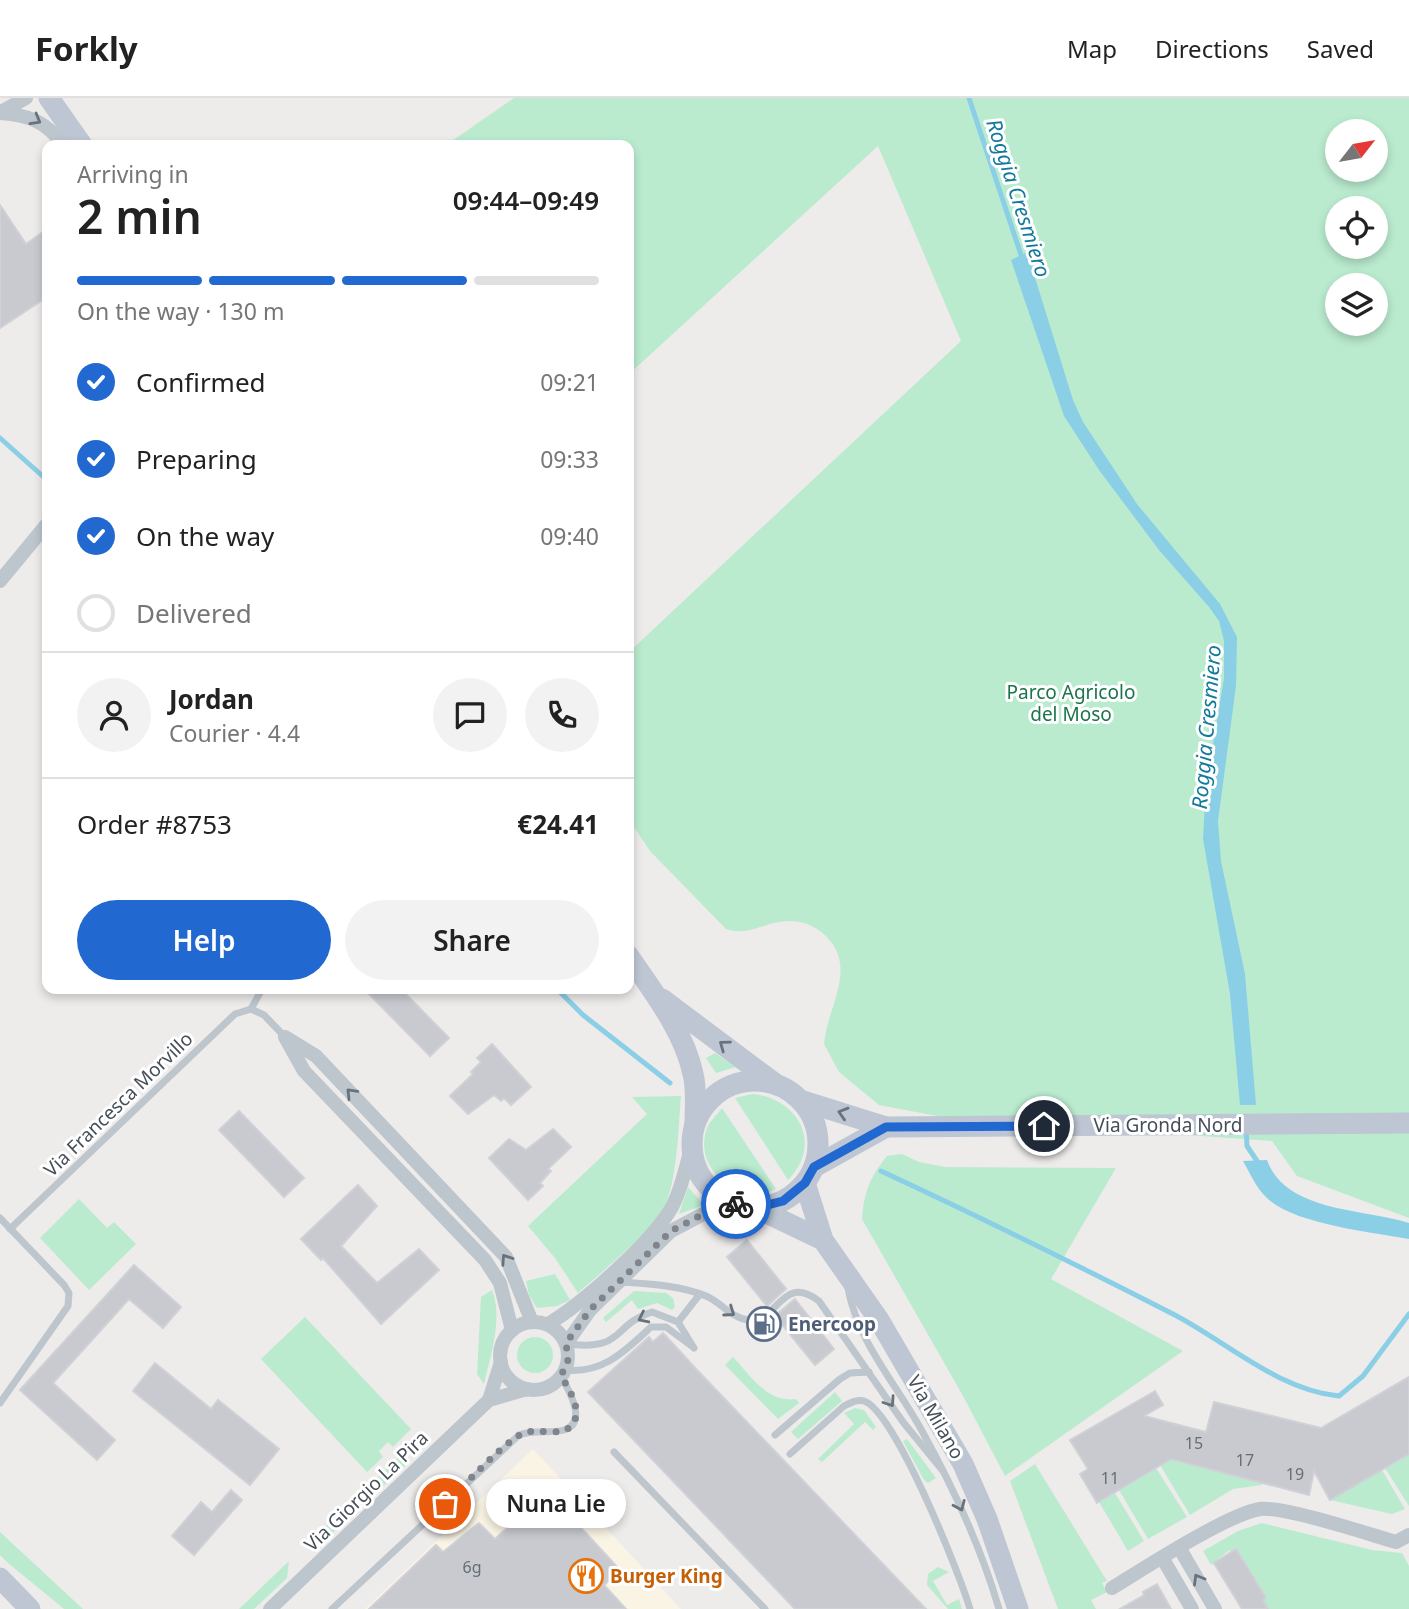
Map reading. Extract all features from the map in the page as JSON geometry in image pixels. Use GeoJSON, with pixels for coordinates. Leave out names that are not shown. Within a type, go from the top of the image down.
{"type":"FeatureCollection","features":[{"type":"Feature","properties":{"kind":"main road"},"geometry":{"type":"LineString","coordinates":[[49,98],[78,140]]}},
{"type":"Feature","properties":{"kind":"main road","name":"Via Milano"},"geometry":{"type":"LineString","coordinates":[[634,964],[654,994],[690,1061],[694,1078],[695,1123],[692,1145],[702,1178],[713,1192],[728,1201],[756,1208],[823,1240]]}},
{"type":"Feature","properties":{"kind":"main road","name":"Via Milano"},"geometry":{"type":"LineString","coordinates":[[654,994],[800,1100],[816,1132],[818,1150],[809,1175],[823,1240],[912,1373],[963,1464],[987,1519],[1018,1609]]}},
{"type":"Feature","properties":{"kind":"main road","name":"Via Milano"},"geometry":{"type":"LineString","coordinates":[[695,1123],[715,1096],[729,1087],[754,1082],[778,1086]]}},
{"type":"Feature","properties":{"kind":"main road","name":"Via Gronda Nord"},"geometry":{"type":"LineString","coordinates":[[800,1100],[886,1127],[1409,1123]]}},
{"type":"Feature","properties":{"kind":"main road","name":"Via Gronda Nord"},"geometry":{"type":"LineString","coordinates":[[809,1175],[886,1127]]}},
{"type":"Feature","properties":{"kind":"main road"},"geometry":{"type":"LineString","coordinates":[[756,1208],[783,1201],[809,1175]]}},
{"type":"Feature","properties":{"kind":"main road"},"geometry":{"type":"LineString","coordinates":[[0,1578],[31,1606]]}},
{"type":"Feature","properties":{"kind":"street"},"geometry":{"type":"LineString","coordinates":[[0,113],[26,98]]}},
{"type":"Feature","properties":{"kind":"street"},"geometry":{"type":"LineString","coordinates":[[0,113],[26,114],[43,123],[58,140]]}},
{"type":"Feature","properties":{"kind":"street"},"geometry":{"type":"LineString","coordinates":[[0,581],[42,530]]}},
{"type":"Feature","properties":{"kind":"street"},"geometry":{"type":"LineString","coordinates":[[285,1037],[316,1056],[506,1257],[532,1322]]}},
{"type":"Feature","properties":{"kind":"street"},"geometry":{"type":"LineString","coordinates":[[285,1037],[304,1070],[485,1260],[500,1283],[512,1330]]}},
{"type":"Feature","properties":{"kind":"street"},"geometry":{"type":"LineString","coordinates":[[380,1152],[395,1139]]}},
{"type":"Feature","properties":{"kind":"street"},"geometry":{"type":"LineString","coordinates":[[548,1324],[582,1301],[653,1232],[672,1207],[692,1145]]}},
{"type":"Feature","properties":{"kind":"street"},"geometry":{"type":"LineString","coordinates":[[421,1195],[436,1182]]}},
{"type":"Feature","properties":{"kind":"street"},"geometry":{"type":"LineString","coordinates":[[566,1343],[619,1282],[671,1231],[728,1201]]}},
{"type":"Feature","properties":{"kind":"street"},"geometry":{"type":"LineString","coordinates":[[532,1322],[548,1324],[566,1343],[568,1355],[563,1373],[550,1386],[527,1389],[510,1380],[501,1362],[502,1344],[512,1330],[532,1322]]}},
{"type":"Feature","properties":{"kind":"street","name":"Via Giorgio La Pira"},"geometry":{"type":"LineString","coordinates":[[489,1400],[501,1362]]}},
{"type":"Feature","properties":{"kind":"street","name":"Via Giorgio La Pira"},"geometry":{"type":"LineString","coordinates":[[270,1609],[489,1400],[527,1389]]}},
{"type":"Feature","properties":{"kind":"street"},"geometry":{"type":"LineString","coordinates":[[1112,1588],[1224,1524],[1260,1509],[1296,1514],[1396,1542],[1409,1535]]}},
{"type":"Feature","properties":{"kind":"street"},"geometry":{"type":"LineString","coordinates":[[1180,1549],[1215,1609]]}},
{"type":"Feature","properties":{"kind":"street"},"geometry":{"type":"LineString","coordinates":[[1163,1559],[1192,1609]]}},
{"type":"Feature","properties":{"kind":"lane"},"geometry":{"type":"LineString","coordinates":[[259,994],[251,1009],[264,1015],[285,1037]]}},
{"type":"Feature","properties":{"kind":"lane","name":"Via Francesca Morvillo"},"geometry":{"type":"LineString","coordinates":[[10,1229],[235,1014],[251,1009]]}},
{"type":"Feature","properties":{"kind":"lane"},"geometry":{"type":"LineString","coordinates":[[0,1218],[69,1293],[68,1306],[0,1403]]}},
{"type":"Feature","properties":{"kind":"lane"},"geometry":{"type":"LineString","coordinates":[[845,1270],[851,1306],[864,1334],[943,1471],[975,1540],[996,1607]]}},
{"type":"Feature","properties":{"kind":"lane"},"geometry":{"type":"LineString","coordinates":[[619,1282],[664,1286],[700,1294],[740,1319],[754,1320],[795,1292],[805,1291],[819,1301],[921,1447],[943,1471]]}},
{"type":"Feature","properties":{"kind":"lane"},"geometry":{"type":"LineString","coordinates":[[678,1322],[700,1294]]}},
{"type":"Feature","properties":{"kind":"lane"},"geometry":{"type":"LineString","coordinates":[[332,1609],[519,1435],[542,1430],[562,1431],[570,1427],[575,1418],[575,1405],[563,1373],[579,1372],[613,1362],[651,1327],[666,1327],[694,1348],[678,1322],[652,1312],[637,1319],[615,1339],[592,1347],[566,1343]]}},
{"type":"Feature","properties":{"kind":"lane"},"geometry":{"type":"LineString","coordinates":[[577,1328],[579,1335],[592,1347]]}},
{"type":"Feature","properties":{"kind":"lane"},"geometry":{"type":"LineString","coordinates":[[775,1436],[840,1379],[850,1373],[869,1372]]}},
{"type":"Feature","properties":{"kind":"lane"},"geometry":{"type":"LineString","coordinates":[[790,1454],[844,1406],[854,1401],[864,1401],[875,1409],[908,1463],[945,1539],[970,1609]]}},
{"type":"Feature","properties":{"kind":"lane"},"geometry":{"type":"LineString","coordinates":[[614,1452],[765,1609]]}},
{"type":"Feature","properties":{"kind":"shaded area"},"geometry":{"type":"Polygon","coordinates":[[[533,1449],[681,1609],[365,1609],[533,1449]]]}},
{"type":"Feature","properties":{"kind":"green space","name":"Parco Agricolo del Moso"},"geometry":{"type":"Polygon","coordinates":[[[514,98],[1409,98],[1409,1218],[1297,1176],[1272,1141],[948,1118],[879,1105],[839,1072],[824,1044],[841,971],[839,957],[832,943],[815,928],[795,921],[779,922],[747,931],[726,929],[650,851],[634,827],[634,647],[961,341],[878,146],[634,370],[634,140],[453,140],[514,98]]]}},
{"type":"Feature","properties":{"kind":"green space"},"geometry":{"type":"Polygon","coordinates":[[[715,1053],[736,1067],[716,1073],[706,1058],[715,1053]]]}},
{"type":"Feature","properties":{"kind":"green space"},"geometry":{"type":"Polygon","coordinates":[[[753,1094],[783,1105],[794,1114],[801,1126],[804,1153],[788,1180],[735,1098],[753,1094]]]}},
{"type":"Feature","properties":{"kind":"green space"},"geometry":{"type":"Polygon","coordinates":[[[681,1096],[675,1164],[666,1204],[652,1225],[578,1293],[555,1258],[528,1226],[647,1114],[632,1097],[681,1096]]]}},
{"type":"Feature","properties":{"kind":"green space"},"geometry":{"type":"Polygon","coordinates":[[[722,1108],[776,1189],[761,1193],[747,1192],[721,1179],[712,1168],[706,1156],[704,1141],[708,1126],[722,1108]]]}},
{"type":"Feature","properties":{"kind":"green space"},"geometry":{"type":"Polygon","coordinates":[[[902,1154],[919,1162],[945,1167],[1116,1168],[1051,1279],[1183,1351],[1005,1476],[962,1394],[862,1219],[866,1193],[876,1171],[887,1156],[902,1154]]]}},
{"type":"Feature","properties":{"kind":"green space"},"geometry":{"type":"Polygon","coordinates":[[[688,1187],[704,1205],[679,1214],[688,1187]]]}},
{"type":"Feature","properties":{"kind":"green space"},"geometry":{"type":"Polygon","coordinates":[[[79,1199],[107,1228],[114,1222],[136,1244],[89,1290],[40,1238],[79,1199]]]}},
{"type":"Feature","properties":{"kind":"green space"},"geometry":{"type":"Polygon","coordinates":[[[555,1274],[570,1300],[557,1306],[537,1308],[529,1295],[526,1281],[555,1274]]]}},
{"type":"Feature","properties":{"kind":"green space"},"geometry":{"type":"Polygon","coordinates":[[[492,1290],[496,1324],[484,1384],[477,1374],[481,1297],[492,1290]]]}},
{"type":"Feature","properties":{"kind":"green space"},"geometry":{"type":"Polygon","coordinates":[[[634,1291],[666,1293],[673,1298],[675,1307],[672,1310],[657,1303],[638,1309],[632,1300],[606,1322],[603,1318],[634,1291]]]}},
{"type":"Feature","properties":{"kind":"green space"},"geometry":{"type":"Polygon","coordinates":[[[305,1317],[411,1429],[393,1447],[388,1442],[379,1451],[383,1457],[367,1472],[261,1359],[305,1317]]]}},
{"type":"Feature","properties":{"kind":"green space"},"geometry":{"type":"Polygon","coordinates":[[[535,1337],[548,1342],[553,1355],[548,1368],[535,1373],[522,1368],[517,1355],[522,1342],[535,1337]]]}},
{"type":"Feature","properties":{"kind":"green space"},"geometry":{"type":"Polygon","coordinates":[[[733,1357],[760,1387],[776,1397],[796,1399],[799,1403],[778,1419],[725,1365],[733,1357]]]}},
{"type":"Feature","properties":{"kind":"green space"},"geometry":{"type":"Polygon","coordinates":[[[835,1392],[842,1401],[798,1439],[791,1432],[835,1392]]]}},
{"type":"Feature","properties":{"kind":"green space"},"geometry":{"type":"Polygon","coordinates":[[[855,1408],[864,1410],[876,1427],[873,1430],[865,1422],[822,1462],[818,1459],[854,1424],[844,1413],[855,1408]]]}},
{"type":"Feature","properties":{"kind":"green space"},"geometry":{"type":"Polygon","coordinates":[[[907,1439],[936,1478],[928,1483],[903,1441],[907,1439]]]}},
{"type":"Feature","properties":{"kind":"green space"},"geometry":{"type":"Polygon","coordinates":[[[1409,1454],[1409,1506],[1385,1468],[1409,1454]]]}},
{"type":"Feature","properties":{"kind":"green space"},"geometry":{"type":"Polygon","coordinates":[[[401,1455],[408,1463],[326,1539],[312,1540],[401,1455]]]}},
{"type":"Feature","properties":{"kind":"green space"},"geometry":{"type":"Polygon","coordinates":[[[1163,1457],[1262,1485],[1233,1489],[1190,1515],[1160,1465],[1163,1457]]]}},
{"type":"Feature","properties":{"kind":"green space"},"geometry":{"type":"Polygon","coordinates":[[[1035,1464],[1107,1581],[1102,1583],[1107,1592],[1091,1600],[1096,1609],[1058,1609],[1010,1481],[1035,1464]]]}},
{"type":"Feature","properties":{"kind":"green space"},"geometry":{"type":"Polygon","coordinates":[[[1156,1468],[1187,1517],[1148,1539],[1119,1490],[1156,1468]]]}},
{"type":"Feature","properties":{"kind":"green space"},"geometry":{"type":"Polygon","coordinates":[[[1382,1470],[1405,1509],[1392,1514],[1330,1500],[1382,1470]]]}},
{"type":"Feature","properties":{"kind":"green space"},"geometry":{"type":"Polygon","coordinates":[[[1115,1493],[1144,1541],[1128,1551],[1099,1502],[1115,1493]]]}},
{"type":"Feature","properties":{"kind":"green space"},"geometry":{"type":"Polygon","coordinates":[[[1262,1523],[1372,1550],[1402,1553],[1409,1566],[1409,1609],[1268,1609],[1263,1600],[1265,1597],[1237,1550],[1228,1551],[1211,1565],[1203,1551],[1238,1531],[1262,1523]]]}},
{"type":"Feature","properties":{"kind":"green space"},"geometry":{"type":"Polygon","coordinates":[[[0,1532],[83,1609],[64,1609],[8,1563],[0,1555],[0,1532]]]}},
{"type":"Feature","properties":{"kind":"green space"},"geometry":{"type":"Polygon","coordinates":[[[289,1561],[287,1578],[254,1609],[239,1609],[289,1561]]]}},
{"type":"Feature","properties":{"kind":"green space"},"geometry":{"type":"Polygon","coordinates":[[[938,1567],[949,1572],[933,1581],[947,1605],[959,1599],[962,1609],[948,1609],[927,1585],[928,1574],[938,1567]]]}},
{"type":"Feature","properties":{"kind":"water"},"geometry":{"type":"Polygon","coordinates":[[[1027,252],[1073,400],[1083,422],[1137,504],[1220,604],[1237,637],[1236,686],[1218,821],[1221,861],[1245,974],[1256,1105],[1240,1105],[1230,994],[1203,839],[1206,786],[1224,678],[1224,641],[1219,621],[1159,550],[1099,470],[1064,416],[1011,260],[1027,252]]]}},
{"type":"Feature","properties":{"kind":"water"},"geometry":{"type":"Polygon","coordinates":[[[1267,1160],[1276,1177],[1290,1190],[1328,1206],[1409,1223],[1409,1239],[1334,1226],[1279,1207],[1260,1190],[1243,1161],[1267,1160]]]}},
{"type":"Feature","properties":{"kind":"building"},"geometry":{"type":"Polygon","coordinates":[[[0,205],[26,244],[42,233],[42,300],[0,328],[0,205]]]}},
{"type":"Feature","properties":{"kind":"building"},"geometry":{"type":"Polygon","coordinates":[[[369,994],[406,994],[449,1038],[430,1056],[369,994]]]}},
{"type":"Feature","properties":{"kind":"building"},"geometry":{"type":"Polygon","coordinates":[[[492,1044],[531,1087],[511,1105],[504,1098],[501,1101],[494,1095],[468,1114],[450,1096],[473,1074],[471,1072],[481,1062],[477,1058],[492,1044]]]}},
{"type":"Feature","properties":{"kind":"building"},"geometry":{"type":"Polygon","coordinates":[[[239,1111],[304,1178],[284,1197],[219,1130],[239,1111]]]}},
{"type":"Feature","properties":{"kind":"building"},"geometry":{"type":"Polygon","coordinates":[[[553,1129],[571,1147],[548,1169],[551,1171],[540,1183],[543,1186],[528,1200],[489,1158],[509,1139],[526,1150],[553,1129]]]}},
{"type":"Feature","properties":{"kind":"building"},"geometry":{"type":"Polygon","coordinates":[[[358,1185],[377,1206],[341,1246],[377,1283],[419,1249],[439,1270],[381,1324],[323,1258],[321,1260],[301,1239],[358,1185]]]}},
{"type":"Feature","properties":{"kind":"building"},"geometry":{"type":"Polygon","coordinates":[[[747,1240],[786,1289],[767,1306],[727,1257],[747,1240]]]}},
{"type":"Feature","properties":{"kind":"building"},"geometry":{"type":"Polygon","coordinates":[[[134,1265],[181,1307],[163,1328],[129,1299],[53,1383],[115,1440],[97,1460],[20,1390],[134,1265]]]}},
{"type":"Feature","properties":{"kind":"building"},"geometry":{"type":"Polygon","coordinates":[[[795,1299],[834,1349],[815,1365],[775,1316],[795,1299]]]}},
{"type":"Feature","properties":{"kind":"building"},"geometry":{"type":"Polygon","coordinates":[[[663,1333],[926,1609],[795,1609],[588,1392],[649,1337],[653,1342],[663,1333]]]}},
{"type":"Feature","properties":{"kind":"building"},"geometry":{"type":"Polygon","coordinates":[[[155,1363],[211,1409],[218,1400],[279,1449],[250,1485],[133,1391],[155,1363]]]}},
{"type":"Feature","properties":{"kind":"building"},"geometry":{"type":"Polygon","coordinates":[[[1409,1377],[1409,1454],[1330,1500],[1314,1471],[1309,1495],[1171,1459],[1097,1503],[1080,1474],[1088,1469],[1070,1440],[1155,1391],[1163,1405],[1144,1416],[1206,1432],[1214,1402],[1321,1428],[1409,1377]]]}},
{"type":"Feature","properties":{"kind":"building"},"geometry":{"type":"Polygon","coordinates":[[[231,1490],[242,1500],[194,1555],[172,1536],[201,1502],[212,1512],[231,1490]]]}},
{"type":"Feature","properties":{"kind":"building"},"geometry":{"type":"Polygon","coordinates":[[[533,1504],[547,1519],[561,1506],[620,1570],[604,1585],[626,1609],[369,1609],[436,1545],[443,1552],[479,1523],[495,1539],[533,1504]]]}},
{"type":"Feature","properties":{"kind":"building"},"geometry":{"type":"Polygon","coordinates":[[[1236,1549],[1266,1598],[1263,1600],[1268,1609],[1242,1609],[1214,1563],[1236,1549]]]}},
{"type":"Feature","properties":{"kind":"building"},"geometry":{"type":"Polygon","coordinates":[[[1157,1584],[1171,1609],[1120,1609],[1144,1595],[1143,1592],[1157,1584]]]}},
{"type":"Feature","properties":{"kind":"waterway","name":"Roggia Cresmiero"},"geometry":{"type":"LineString","coordinates":[[969,98],[1023,261]]}},
{"type":"Feature","properties":{"kind":"waterway"},"geometry":{"type":"LineString","coordinates":[[0,438],[42,476]]}},
{"type":"Feature","properties":{"kind":"waterway"},"geometry":{"type":"LineString","coordinates":[[562,994],[583,1015],[670,1083]]}},
{"type":"Feature","properties":{"kind":"waterway","name":"Roggia Cresmiero"},"geometry":{"type":"LineString","coordinates":[[1246,1128],[1247,1146],[1259,1164]]}},
{"type":"Feature","properties":{"kind":"waterway"},"geometry":{"type":"LineString","coordinates":[[881,1171],[1173,1314],[1274,1375],[1317,1392],[1339,1396],[1363,1376],[1409,1314]]}},
{"type":"Feature","properties":{"kind":"way so far"},"geometry":{"type":"LineString","coordinates":[[445,1504],[519,1435],[542,1430],[562,1431],[570,1427],[575,1418],[575,1405],[561,1376],[568,1360],[566,1343],[582,1320],[671,1231],[728,1201],[736,1204]]}},
{"type":"Feature","properties":{"kind":"place","name":"Enercoop"},"geometry":{"type":"Point","coordinates":[764,1324]}},
{"type":"Feature","properties":{"kind":"place","name":"Nuna Lie"},"geometry":{"type":"Point","coordinates":[445,1504]}},
{"type":"Feature","properties":{"kind":"place","name":"Burger King"},"geometry":{"type":"Point","coordinates":[586,1576]}},
{"type":"Feature","properties":{"kind":"route"},"geometry":{"type":"LineString","coordinates":[[736,1204],[756,1208],[783,1201],[805,1183],[814,1167],[886,1127],[1044,1126]]}}]}
